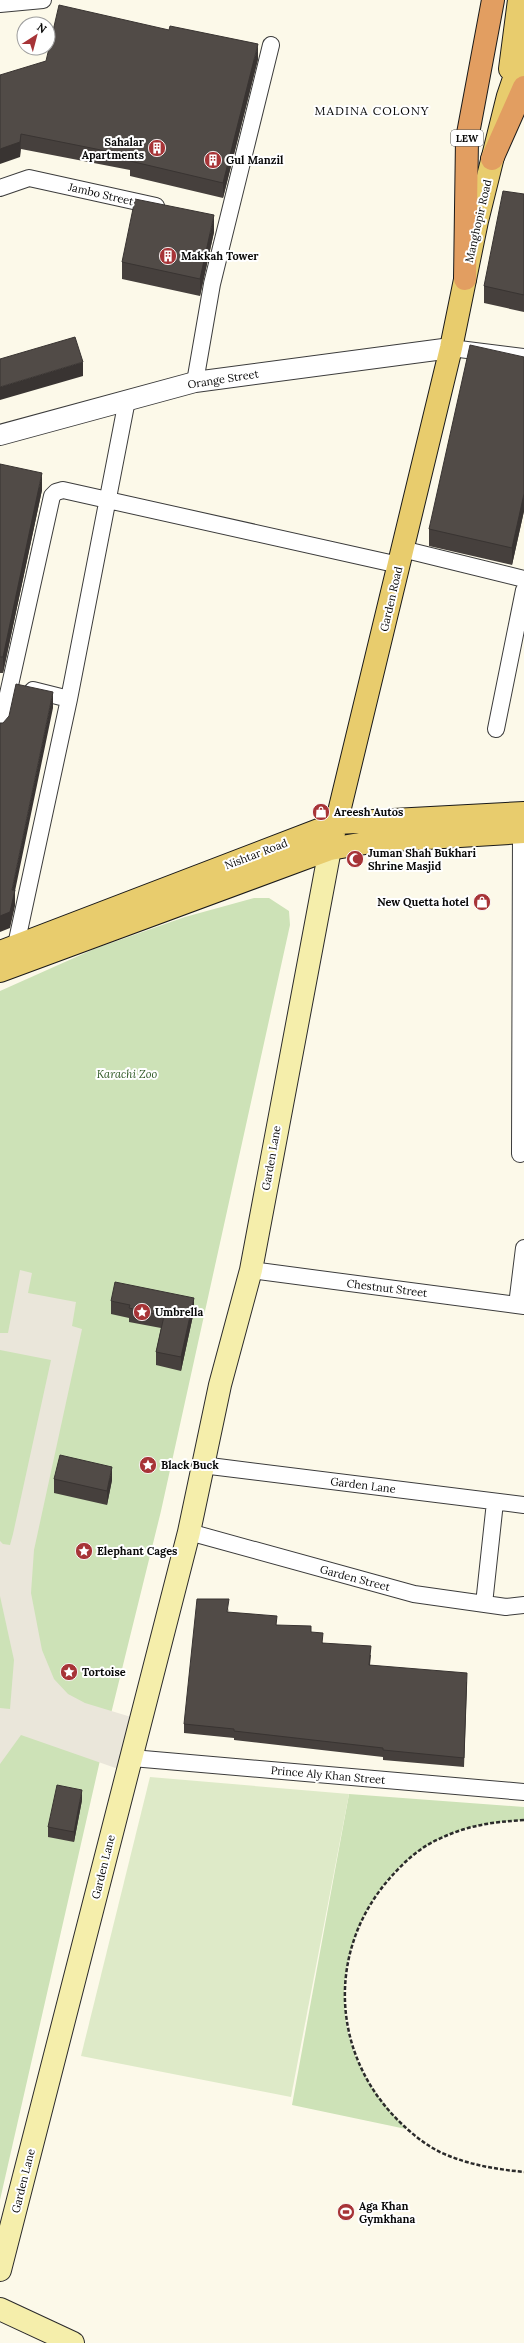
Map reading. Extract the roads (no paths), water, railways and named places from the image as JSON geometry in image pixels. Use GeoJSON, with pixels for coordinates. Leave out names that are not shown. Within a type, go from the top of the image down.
{"type":"FeatureCollection","features":[{"type":"Feature","properties":{"kind":"highway","name":"LEW"},"geometry":{"type":"LineString","coordinates":[[465,279],[467,139],[493,0]]}},
{"type":"Feature","properties":{"kind":"highway","name":"LEW"},"geometry":{"type":"LineString","coordinates":[[492,159],[516,92]]}},
{"type":"Feature","properties":{"kind":"main road"},"geometry":{"type":"LineString","coordinates":[[516,92],[519,0]]}},
{"type":"Feature","properties":{"kind":"main road"},"geometry":{"type":"LineString","coordinates":[[516,92],[524,49]]}},
{"type":"Feature","properties":{"kind":"main road","name":"Manghopir Road"},"geometry":{"type":"LineString","coordinates":[[451,348],[492,159]]}},
{"type":"Feature","properties":{"kind":"main road","name":"Garden Road"},"geometry":{"type":"LineString","coordinates":[[330,849],[451,348]]}},
{"type":"Feature","properties":{"kind":"main road","name":"Nishtar Road"},"geometry":{"type":"LineString","coordinates":[[0,971],[13,953],[337,823],[523,826]]}},
{"type":"Feature","properties":{"kind":"main road","name":"Nishtar Road"},"geometry":{"type":"LineString","coordinates":[[13,953],[330,849],[377,841],[523,826]]}},
{"type":"Feature","properties":{"kind":"main road","name":"Garden Lane"},"geometry":{"type":"LineString","coordinates":[[0,2270],[190,1532],[202,1465],[220,1385],[251,1270],[330,849]]}},
{"type":"Feature","properties":{"kind":"main road"},"geometry":{"type":"LineString","coordinates":[[0,2309],[73,2343]]}},
{"type":"Feature","properties":{"kind":"street"},"geometry":{"type":"LineString","coordinates":[[0,4],[43,0]]}},
{"type":"Feature","properties":{"kind":"street"},"geometry":{"type":"LineString","coordinates":[[194,382],[212,284],[220,220],[271,45]]}},
{"type":"Feature","properties":{"kind":"street","name":"Jambo Street"},"geometry":{"type":"LineString","coordinates":[[0,188],[29,178],[174,210]]}},
{"type":"Feature","properties":{"kind":"street"},"geometry":{"type":"LineString","coordinates":[[451,348],[524,357]]}},
{"type":"Feature","properties":{"kind":"street","name":"Orange Street"},"geometry":{"type":"LineString","coordinates":[[0,435],[194,382],[451,348]]}},
{"type":"Feature","properties":{"kind":"street"},"geometry":{"type":"LineString","coordinates":[[13,953],[69,699],[127,400]]}},
{"type":"Feature","properties":{"kind":"street"},"geometry":{"type":"LineString","coordinates":[[0,730],[5,683],[52,496],[56,492],[63,490],[108,501],[524,579]]}},
{"type":"Feature","properties":{"kind":"street"},"geometry":{"type":"LineString","coordinates":[[496,729],[524,590]]}},
{"type":"Feature","properties":{"kind":"street"},"geometry":{"type":"LineString","coordinates":[[5,683],[69,699]]}},
{"type":"Feature","properties":{"kind":"street"},"geometry":{"type":"LineString","coordinates":[[520,1154],[523,826]]}},
{"type":"Feature","properties":{"kind":"street"},"geometry":{"type":"LineString","coordinates":[[520,1305],[524,1248]]}},
{"type":"Feature","properties":{"kind":"street","name":"Chestnut Street"},"geometry":{"type":"LineString","coordinates":[[251,1270],[520,1305]]}},
{"type":"Feature","properties":{"kind":"street","name":"Garden Lane"},"geometry":{"type":"LineString","coordinates":[[202,1465],[524,1505]]}},
{"type":"Feature","properties":{"kind":"street"},"geometry":{"type":"LineString","coordinates":[[484,1604],[495,1502]]}},
{"type":"Feature","properties":{"kind":"street","name":"Garden Street"},"geometry":{"type":"LineString","coordinates":[[190,1532],[414,1594],[506,1607],[524,1605]]}},
{"type":"Feature","properties":{"kind":"street","name":"Prince Aly Khan Street"},"geometry":{"type":"LineString","coordinates":[[132,1758],[524,1792]]}},
{"type":"Feature","properties":{"kind":"place","name":"Sahalar Apartments"},"geometry":{"type":"Point","coordinates":[157,148]}},
{"type":"Feature","properties":{"kind":"place","name":"Gul Manzil"},"geometry":{"type":"Point","coordinates":[213,160]}},
{"type":"Feature","properties":{"kind":"place","name":"Makkah Tower"},"geometry":{"type":"Point","coordinates":[168,256]}},
{"type":"Feature","properties":{"kind":"place","name":"Areesh Autos"},"geometry":{"type":"Point","coordinates":[321,812]}},
{"type":"Feature","properties":{"kind":"place","name":"Juman Shah Bukhari Shrine Masjid"},"geometry":{"type":"Point","coordinates":[355,859]}},
{"type":"Feature","properties":{"kind":"place","name":"New Quetta hotel"},"geometry":{"type":"Point","coordinates":[482,902]}},
{"type":"Feature","properties":{"kind":"place","name":"Umbrella"},"geometry":{"type":"Point","coordinates":[142,1312]}},
{"type":"Feature","properties":{"kind":"place","name":"Black Buck"},"geometry":{"type":"Point","coordinates":[148,1465]}},
{"type":"Feature","properties":{"kind":"place","name":"Elephant Cages"},"geometry":{"type":"Point","coordinates":[84,1551]}},
{"type":"Feature","properties":{"kind":"place","name":"Tortoise"},"geometry":{"type":"Point","coordinates":[69,1672]}},
{"type":"Feature","properties":{"kind":"place","name":"Aga Khan Gymkhana"},"geometry":{"type":"Point","coordinates":[346,2212]}},
{"type":"Feature","properties":{"kind":"district","name":"MADINA COLONY"},"geometry":{"type":"Point","coordinates":[372,110]}},
{"type":"Feature","properties":{"kind":"park label","name":"Karachi Zoo"},"geometry":{"type":"Point","coordinates":[127,1074]}}]}
